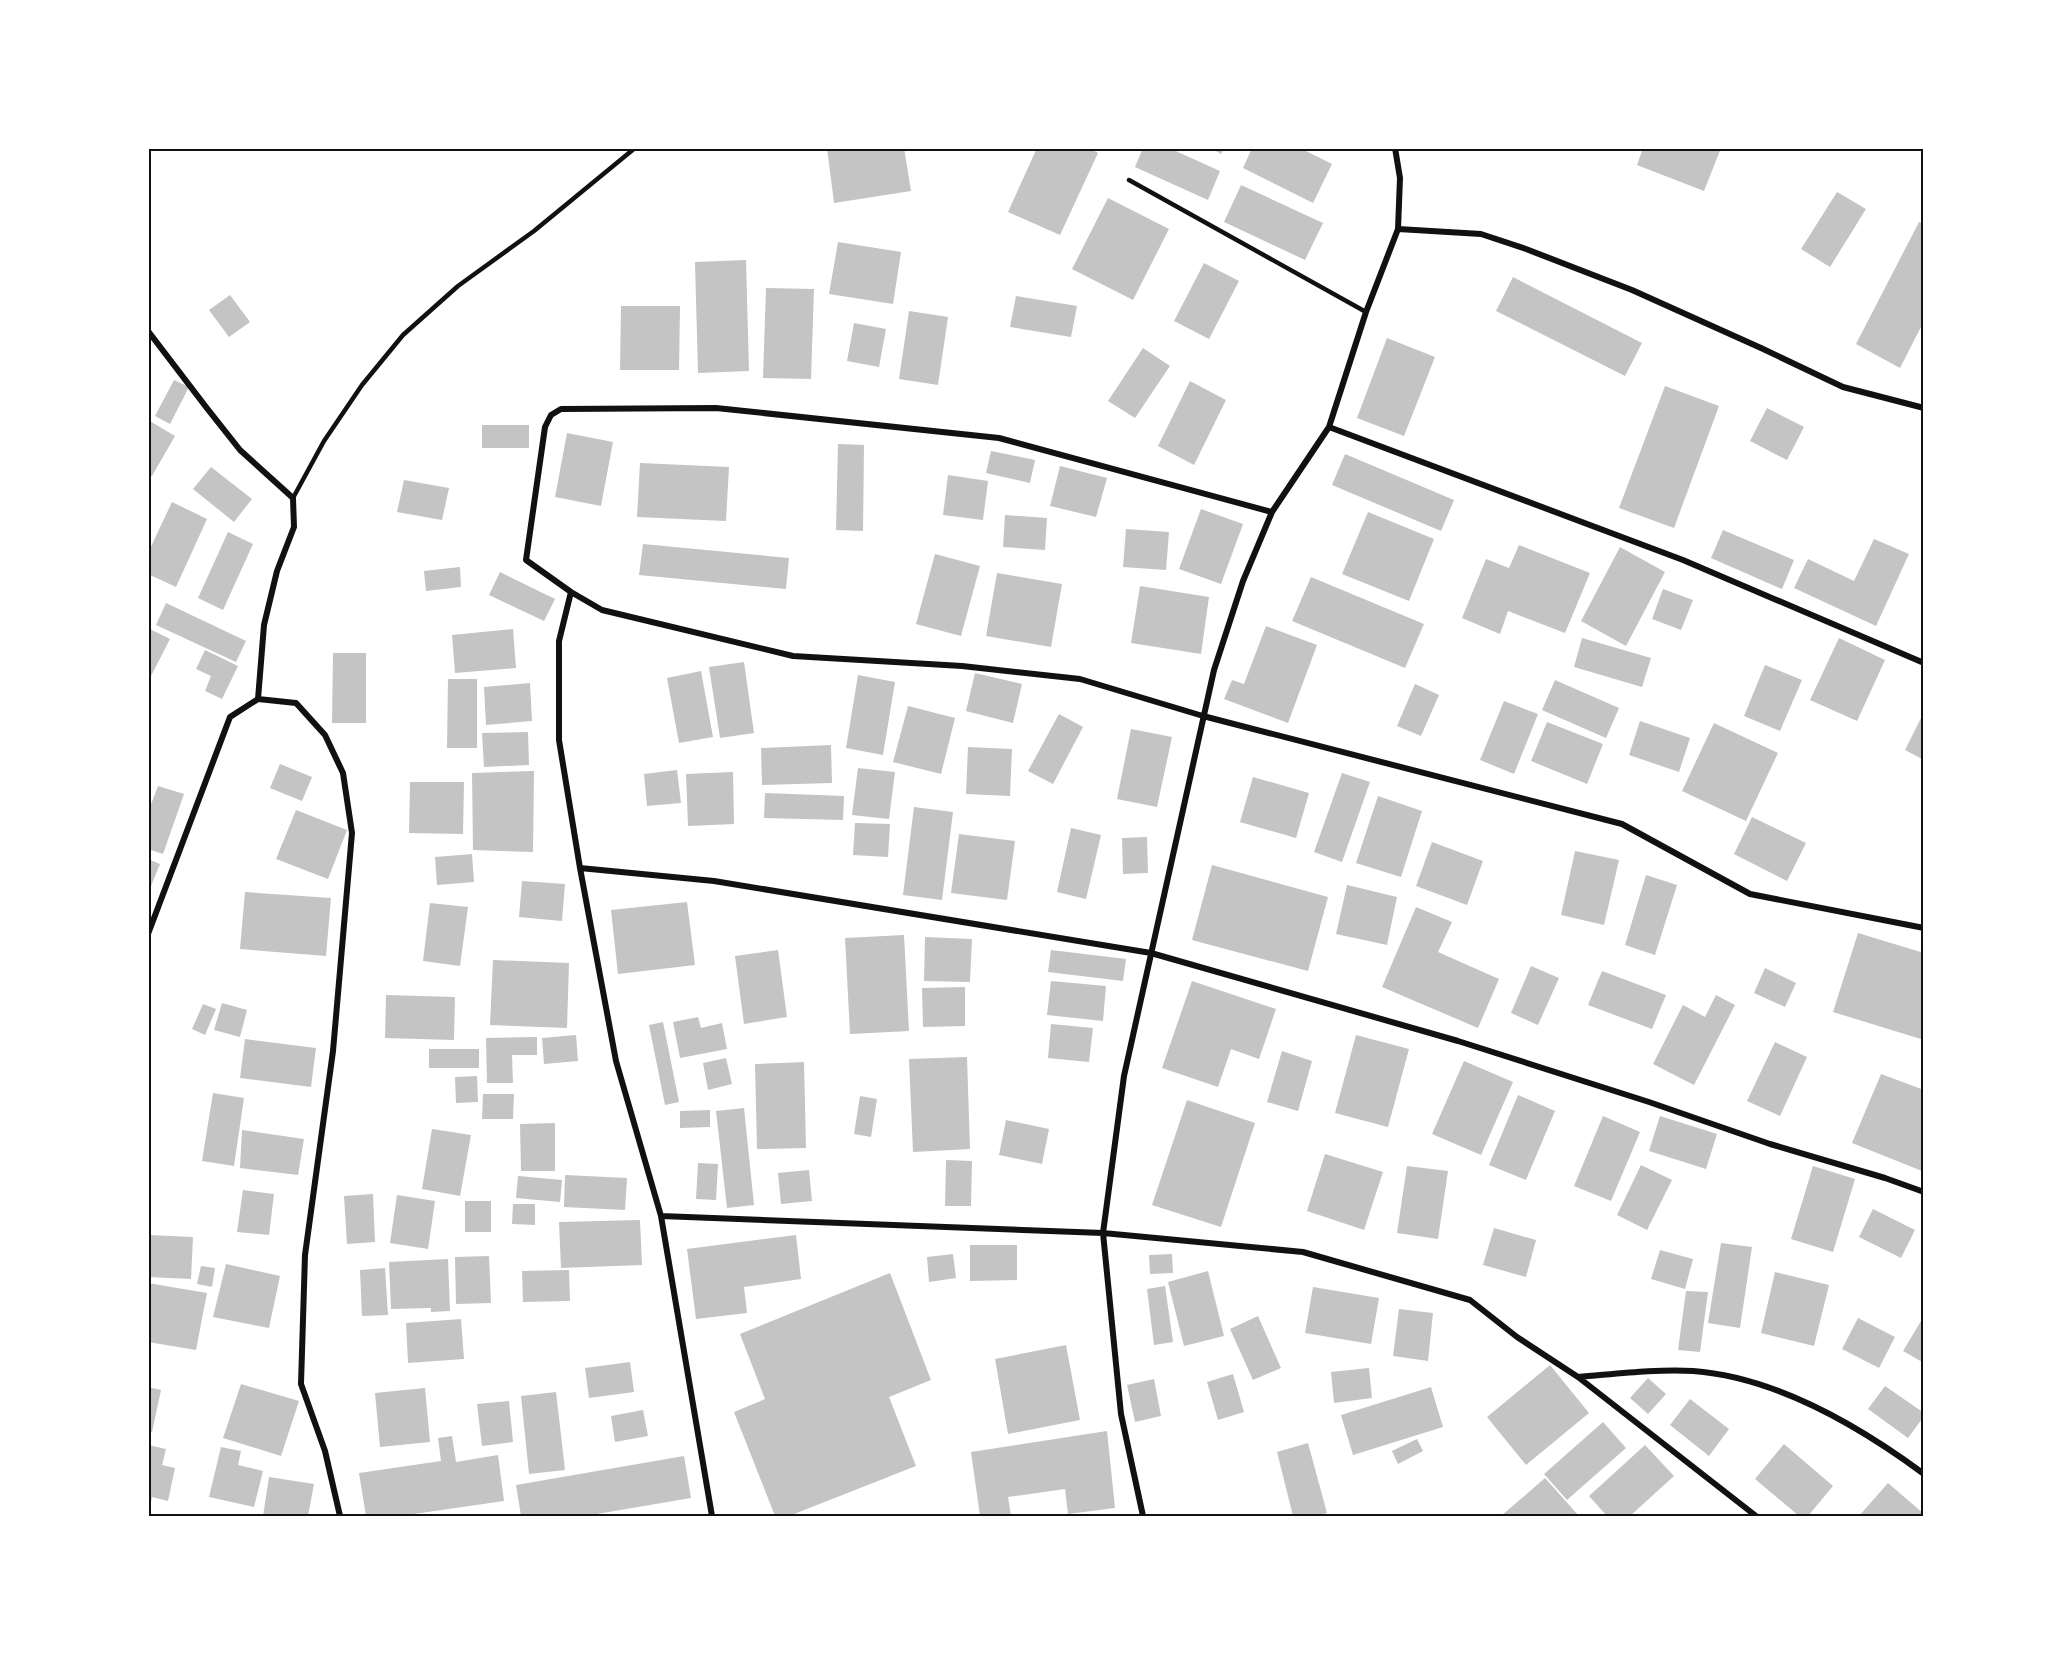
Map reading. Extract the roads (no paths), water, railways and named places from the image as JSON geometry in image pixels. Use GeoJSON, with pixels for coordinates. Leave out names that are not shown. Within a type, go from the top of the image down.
{"type":"FeatureCollection","features":[{"type":"Feature","properties":{"kind":"street"},"geometry":{"type":"LineString","coordinates":[[1143,1516],[1121,1414],[1103,1233],[1124,1076],[1214,670],[1243,581],[1272,512],[1329,427],[1366,312],[1398,229],[1400,178],[1395,148]]}},
{"type":"Feature","properties":{"kind":"street"},"geometry":{"type":"LineString","coordinates":[[1398,229],[1481,234],[1526,249],[1632,290],[1843,387],[1923,408]]}},
{"type":"Feature","properties":{"kind":"street"},"geometry":{"type":"LineString","coordinates":[[148,331],[240,450],[293,498],[294,527],[277,571],[264,625],[258,699]]}},
{"type":"Feature","properties":{"kind":"street"},"geometry":{"type":"LineString","coordinates":[[1272,512],[999,438],[716,408],[561,409],[551,415],[545,427],[526,560],[571,592],[602,610],[793,656],[963,666],[1080,679],[1203,716],[1622,824],[1750,894],[1923,928]]}},
{"type":"Feature","properties":{"kind":"street"},"geometry":{"type":"LineString","coordinates":[[1329,427],[1683,560],[1923,663]]}},
{"type":"Feature","properties":{"kind":"street"},"geometry":{"type":"LineString","coordinates":[[571,592],[559,641],[559,740],[616,1061],[662,1216],[712,1516]]}},
{"type":"Feature","properties":{"kind":"street"},"geometry":{"type":"LineString","coordinates":[[148,934],[230,717],[258,699],[296,703],[325,735],[343,773],[352,833],[333,1051],[304,1255],[301,1384],[325,1451],[340,1516]]}},
{"type":"Feature","properties":{"kind":"street"},"geometry":{"type":"LineString","coordinates":[[580,868],[714,881],[1150,953],[1458,1041],[1923,1192]]}},
{"type":"Feature","properties":{"kind":"street"},"geometry":{"type":"LineString","coordinates":[[662,1216],[1103,1233],[1303,1252],[1470,1300],[1517,1337],[1578,1377],[1756,1516]]}},
{"type":"Feature","properties":{"kind":"street"},"geometry":{"type":"LineString","coordinates":[[1578,1377],[1693,1371],[1755,1383],[1822,1410],[1888,1447],[1923,1474]]}},
{"type":"Feature","properties":{"kind":"lane"},"geometry":{"type":"LineString","coordinates":[[293,498],[324,441],[362,385],[403,334],[458,286],[534,231],[635,148]]}},
{"type":"Feature","properties":{"kind":"lane"},"geometry":{"type":"LineString","coordinates":[[1130,180],[1366,312]]}}]}
